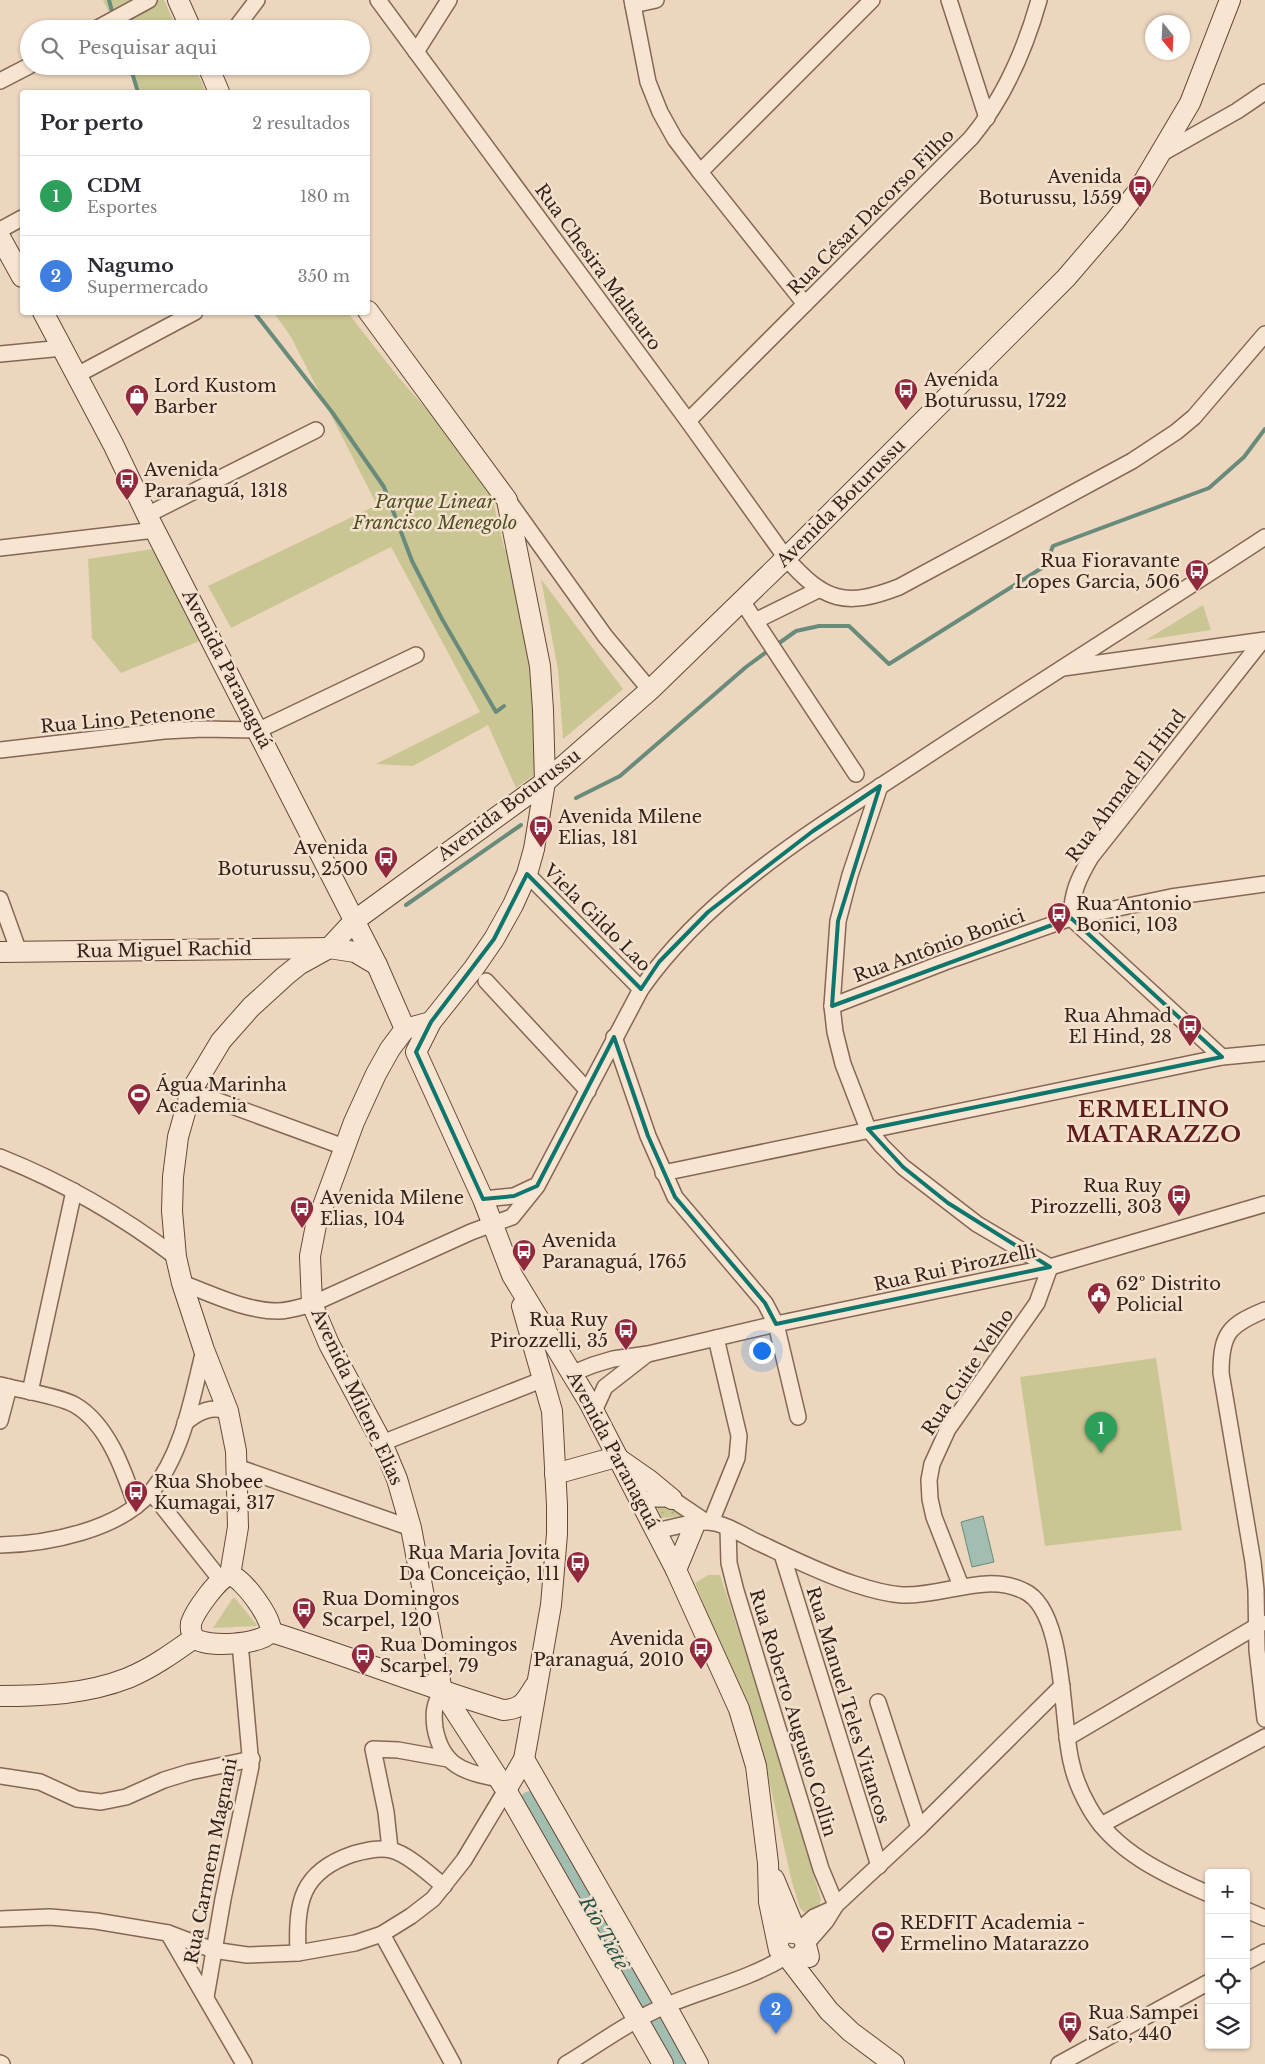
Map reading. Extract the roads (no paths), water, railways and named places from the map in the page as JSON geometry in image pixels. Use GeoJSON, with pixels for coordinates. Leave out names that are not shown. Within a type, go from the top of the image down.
{"type":"FeatureCollection","features":[{"type":"Feature","properties":{"kind":"main road"},"geometry":{"type":"LineString","coordinates":[[178,0],[187,20]]}},
{"type":"Feature","properties":{"kind":"main road","name":"Avenida Boturussu"},"geometry":{"type":"LineString","coordinates":[[354,921],[545,782],[650,690],[786,558],[1066,278],[1138,191],[1196,90],[1230,0]]}},
{"type":"Feature","properties":{"kind":"main road"},"geometry":{"type":"LineString","coordinates":[[212,75],[218,90]]}},
{"type":"Feature","properties":{"kind":"main road"},"geometry":{"type":"LineString","coordinates":[[0,237],[20,273]]}},
{"type":"Feature","properties":{"kind":"main road"},"geometry":{"type":"LineString","coordinates":[[370,314],[507,500],[540,666],[545,782],[534,849],[527,874],[513,905],[494,939],[474,968],[430,1022],[416,1052],[390,1049]]}},
{"type":"Feature","properties":{"kind":"main road","name":"Avenida Paranaguá"},"geometry":{"type":"LineString","coordinates":[[45,315],[378,965],[405,1029]]}},
{"type":"Feature","properties":{"kind":"main road"},"geometry":{"type":"LineString","coordinates":[[271,1632],[262,1639],[240,1643],[204,1643],[194,1638],[190,1628],[192,1622],[225,1577],[238,1527],[237,1467],[228,1411],[204,1350],[182,1283],[176,1256],[172,1211],[173,1177],[178,1137],[191,1091],[221,1041],[251,1007],[300,964],[329,948],[354,921]]}},
{"type":"Feature","properties":{"kind":"main road","name":"Rua Miguel Rachid"},"geometry":{"type":"LineString","coordinates":[[10,952],[329,948],[355,952],[378,965]]}},
{"type":"Feature","properties":{"kind":"main road"},"geometry":{"type":"LineString","coordinates":[[405,1029],[430,1022]]}},
{"type":"Feature","properties":{"kind":"main road","name":"Avenida Milene Elias"},"geometry":{"type":"LineString","coordinates":[[405,1029],[390,1049],[364,1098],[344,1147],[313,1236],[310,1256],[312,1304],[329,1344],[382,1443],[398,1479],[411,1528],[442,1691],[503,1784],[640,2019],[663,2064]]}},
{"type":"Feature","properties":{"kind":"main road","name":"Avenida Paranaguá"},"geometry":{"type":"LineString","coordinates":[[416,1052],[483,1200],[512,1275],[594,1410],[616,1457],[676,1570],[739,1709],[756,1766],[768,1864],[770,1902],[783,1950],[828,2011],[851,2032],[894,2064]]}},
{"type":"Feature","properties":{"kind":"main road"},"geometry":{"type":"LineString","coordinates":[[503,1784],[524,1759],[550,1605],[557,1534],[552,1411],[512,1275]]}},
{"type":"Feature","properties":{"kind":"main road"},"geometry":{"type":"LineString","coordinates":[[556,1474],[616,1457],[672,1499]]}},
{"type":"Feature","properties":{"kind":"main road"},"geometry":{"type":"LineString","coordinates":[[676,1570],[704,1523]]}},
{"type":"Feature","properties":{"kind":"main road"},"geometry":{"type":"LineString","coordinates":[[225,1577],[240,1579],[268,1617],[271,1632]]}},
{"type":"Feature","properties":{"kind":"main road"},"geometry":{"type":"LineString","coordinates":[[271,1632],[503,1710],[512,1709],[522,1704],[537,1684]]}},
{"type":"Feature","properties":{"kind":"main road"},"geometry":{"type":"LineString","coordinates":[[0,1696],[59,1694],[109,1685],[146,1669],[194,1638]]}},
{"type":"Feature","properties":{"kind":"main road"},"geometry":{"type":"LineString","coordinates":[[524,1759],[698,2064]]}},
{"type":"Feature","properties":{"kind":"main road","name":"Avenida Paranaguá"},"geometry":{"type":"LineString","coordinates":[[768,1864],[801,1939],[819,1998]]}},
{"type":"Feature","properties":{"kind":"main road"},"geometry":{"type":"LineString","coordinates":[[783,1950],[783,1934],[801,1939]]}},
{"type":"Feature","properties":{"kind":"street"},"geometry":{"type":"LineString","coordinates":[[242,20],[257,0]]}},
{"type":"Feature","properties":{"kind":"street","name":"Rua Chesira Maltauro"},"geometry":{"type":"LineString","coordinates":[[378,0],[688,421],[786,558],[801,576],[818,590]]}},
{"type":"Feature","properties":{"kind":"street"},"geometry":{"type":"LineString","coordinates":[[416,52],[448,0]]}},
{"type":"Feature","properties":{"kind":"street"},"geometry":{"type":"LineString","coordinates":[[656,0],[632,2],[648,82],[660,112],[675,138],[700,172],[805,304]]}},
{"type":"Feature","properties":{"kind":"street"},"geometry":{"type":"LineString","coordinates":[[700,172],[872,0]]}},
{"type":"Feature","properties":{"kind":"street"},"geometry":{"type":"LineString","coordinates":[[949,0],[987,118]]}},
{"type":"Feature","properties":{"kind":"street","name":"Rua César Dacorso Filho"},"geometry":{"type":"LineString","coordinates":[[688,421],[971,138],[987,118],[1006,84],[1020,54],[1039,0]]}},
{"type":"Feature","properties":{"kind":"street"},"geometry":{"type":"LineString","coordinates":[[111,20],[143,3]]}},
{"type":"Feature","properties":{"kind":"street"},"geometry":{"type":"LineString","coordinates":[[0,81],[20,71]]}},
{"type":"Feature","properties":{"kind":"street"},"geometry":{"type":"LineString","coordinates":[[1159,155],[1237,111],[1265,92]]}},
{"type":"Feature","properties":{"kind":"street"},"geometry":{"type":"LineString","coordinates":[[0,230],[20,219]]}},
{"type":"Feature","properties":{"kind":"street"},"geometry":{"type":"LineString","coordinates":[[76,374],[189,315]]}},
{"type":"Feature","properties":{"kind":"street"},"geometry":{"type":"LineString","coordinates":[[758,624],[818,590],[837,597],[856,599],[876,596],[899,587],[1132,461],[1176,432],[1194,417],[1265,334]]}},
{"type":"Feature","properties":{"kind":"street"},"geometry":{"type":"LineString","coordinates":[[0,354],[63,348]]}},
{"type":"Feature","properties":{"kind":"street"},"geometry":{"type":"LineString","coordinates":[[0,548],[151,522],[316,430]]}},
{"type":"Feature","properties":{"kind":"street"},"geometry":{"type":"LineString","coordinates":[[507,500],[605,636],[650,690]]}},
{"type":"Feature","properties":{"kind":"street"},"geometry":{"type":"LineString","coordinates":[[182,1283],[256,1308],[278,1311],[312,1304],[472,1232],[493,1226],[512,1217],[537,1186],[641,989],[659,962],[708,912],[813,831],[1059,669],[1265,537]]}},
{"type":"Feature","properties":{"kind":"street"},"geometry":{"type":"LineString","coordinates":[[742,601],[856,774]]}},
{"type":"Feature","properties":{"kind":"street"},"geometry":{"type":"LineString","coordinates":[[1059,669],[1263,640]]}},
{"type":"Feature","properties":{"kind":"street","name":"Rua Ahmad El Hind"},"geometry":{"type":"LineString","coordinates":[[1071,918],[1072,898],[1077,880],[1091,857],[1263,640]]}},
{"type":"Feature","properties":{"kind":"street"},"geometry":{"type":"LineString","coordinates":[[259,730],[416,655]]}},
{"type":"Feature","properties":{"kind":"street","name":"Rua Lino Petenone"},"geometry":{"type":"LineString","coordinates":[[0,750],[164,731],[203,729],[259,730]]}},
{"type":"Feature","properties":{"kind":"street"},"geometry":{"type":"LineString","coordinates":[[880,786],[853,866],[838,921],[832,1006],[835,1032],[843,1064],[868,1129],[903,1167],[948,1203],[991,1233],[1050,1267]]}},
{"type":"Feature","properties":{"kind":"street","name":"Viela Gildo Lao"},"geometry":{"type":"LineString","coordinates":[[527,874],[641,989]]}},
{"type":"Feature","properties":{"kind":"street","name":"Rua Antônio Bonici"},"geometry":{"type":"LineString","coordinates":[[832,1006],[945,962],[1071,918],[1171,897],[1265,884]]}},
{"type":"Feature","properties":{"kind":"street"},"geometry":{"type":"LineString","coordinates":[[0,899],[10,952]]}},
{"type":"Feature","properties":{"kind":"street"},"geometry":{"type":"LineString","coordinates":[[1071,918],[1222,1056]]}},
{"type":"Feature","properties":{"kind":"street"},"geometry":{"type":"LineString","coordinates":[[486,981],[588,1091]]}},
{"type":"Feature","properties":{"kind":"street"},"geometry":{"type":"LineString","coordinates":[[614,1037],[648,1136],[675,1198],[765,1303],[776,1324],[798,1417]]}},
{"type":"Feature","properties":{"kind":"street"},"geometry":{"type":"LineString","coordinates":[[663,1173],[1222,1056],[1265,1053]]}},
{"type":"Feature","properties":{"kind":"street"},"geometry":{"type":"LineString","coordinates":[[191,1091],[344,1147]]}},
{"type":"Feature","properties":{"kind":"street"},"geometry":{"type":"LineString","coordinates":[[0,1157],[74,1191],[138,1230],[176,1256]]}},
{"type":"Feature","properties":{"kind":"street"},"geometry":{"type":"LineString","coordinates":[[483,1200],[514,1196],[537,1186]]}},
{"type":"Feature","properties":{"kind":"street"},"geometry":{"type":"LineString","coordinates":[[30,1392],[74,1191]]}},
{"type":"Feature","properties":{"kind":"street","name":"Rua Rui Pirozzelli"},"geometry":{"type":"LineString","coordinates":[[573,1374],[613,1359],[648,1354],[776,1324],[1050,1267],[1265,1204]]}},
{"type":"Feature","properties":{"kind":"street","name":"Rua Cuite Velho"},"geometry":{"type":"LineString","coordinates":[[960,1586],[934,1517],[930,1499],[929,1480],[932,1464],[948,1429],[1037,1303],[1050,1267]]}},
{"type":"Feature","properties":{"kind":"street"},"geometry":{"type":"LineString","coordinates":[[1265,1310],[1246,1318],[1232,1327],[1224,1343],[1221,1357],[1221,1373],[1253,1562],[1261,1624],[1257,1650],[1265,1719]]}},
{"type":"Feature","properties":{"kind":"street"},"geometry":{"type":"LineString","coordinates":[[704,1523],[737,1458],[736,1423],[716,1338]]}},
{"type":"Feature","properties":{"kind":"street"},"geometry":{"type":"LineString","coordinates":[[0,1545],[36,1542],[90,1530],[136,1506],[151,1492],[176,1448],[185,1423],[204,1350]]}},
{"type":"Feature","properties":{"kind":"street","name":"Rua Rui Pirozzelli"},"geometry":{"type":"LineString","coordinates":[[594,1410],[605,1387],[648,1354]]}},
{"type":"Feature","properties":{"kind":"street"},"geometry":{"type":"LineString","coordinates":[[382,1443],[544,1379]]}},
{"type":"Feature","properties":{"kind":"street"},"geometry":{"type":"LineString","coordinates":[[0,1421],[4,1386],[73,1404],[87,1414],[103,1432],[136,1506]]}},
{"type":"Feature","properties":{"kind":"street"},"geometry":{"type":"LineString","coordinates":[[185,1423],[195,1414],[209,1408],[228,1411]]}},
{"type":"Feature","properties":{"kind":"street"},"geometry":{"type":"LineString","coordinates":[[237,1467],[411,1528]]}},
{"type":"Feature","properties":{"kind":"street"},"geometry":{"type":"LineString","coordinates":[[151,1492],[225,1577]]}},
{"type":"Feature","properties":{"kind":"street"},"geometry":{"type":"LineString","coordinates":[[639,1500],[672,1499],[704,1523]]}},
{"type":"Feature","properties":{"kind":"street"},"geometry":{"type":"LineString","coordinates":[[655,1530],[704,1523],[728,1528],[844,1581],[874,1590],[903,1595],[986,1584],[1011,1586],[1025,1591],[1035,1599],[1043,1611],[1057,1651],[1071,1760],[1078,1785],[1089,1808],[1101,1825],[1140,1858],[1184,1883],[1205,1892]]}},
{"type":"Feature","properties":{"kind":"street","name":"Rua Roberto Augusto Collin"},"geometry":{"type":"LineString","coordinates":[[728,1528],[729,1564],[736,1591],[834,1907]]}},
{"type":"Feature","properties":{"kind":"street","name":"Rua Manuel Teles Vitancos"},"geometry":{"type":"LineString","coordinates":[[782,1554],[879,1866]]}},
{"type":"Feature","properties":{"kind":"street"},"geometry":{"type":"LineString","coordinates":[[1067,1738],[1261,1624]]}},
{"type":"Feature","properties":{"kind":"street","name":"Rua Carmem Magnani"},"geometry":{"type":"LineString","coordinates":[[206,1997],[213,1950],[248,1787],[252,1759],[244,1704],[240,1643]]}},
{"type":"Feature","properties":{"kind":"street"},"geometry":{"type":"LineString","coordinates":[[801,1939],[826,1921],[834,1907],[919,1828],[1062,1686]]}},
{"type":"Feature","properties":{"kind":"street"},"geometry":{"type":"LineString","coordinates":[[442,1691],[435,1702],[433,1713],[439,1743],[448,1759]]}},
{"type":"Feature","properties":{"kind":"street"},"geometry":{"type":"LineString","coordinates":[[878,1702],[919,1828]]}},
{"type":"Feature","properties":{"kind":"street"},"geometry":{"type":"LineString","coordinates":[[1101,1825],[1265,1737]]}},
{"type":"Feature","properties":{"kind":"street"},"geometry":{"type":"LineString","coordinates":[[0,1919],[50,1917],[96,1921],[168,1933],[213,1950],[247,1955],[298,1953],[355,1942],[382,1934],[411,1916],[433,1899],[464,1860],[503,1784],[470,1772],[448,1759],[406,1751],[373,1749],[386,1812],[390,1850]]}},
{"type":"Feature","properties":{"kind":"street"},"geometry":{"type":"LineString","coordinates":[[0,1776],[40,1782],[76,1799],[101,1802],[126,1797],[164,1780],[190,1772],[252,1759]]}},
{"type":"Feature","properties":{"kind":"street"},"geometry":{"type":"LineString","coordinates":[[298,1953],[299,1908],[302,1897],[312,1878],[330,1864],[342,1858],[376,1849],[390,1850],[412,1862],[444,1886]]}},
{"type":"Feature","properties":{"kind":"street"},"geometry":{"type":"LineString","coordinates":[[1250,1912],[1265,1918]]}},
{"type":"Feature","properties":{"kind":"street"},"geometry":{"type":"LineString","coordinates":[[168,1933],[206,1997],[241,2063]]}},
{"type":"Feature","properties":{"kind":"street"},"geometry":{"type":"LineString","coordinates":[[382,1934],[453,2064]]}},
{"type":"Feature","properties":{"kind":"street"},"geometry":{"type":"LineString","coordinates":[[566,2064],[665,2006],[746,1977],[783,1950]]}},
{"type":"Feature","properties":{"kind":"street"},"geometry":{"type":"LineString","coordinates":[[1250,1960],[1265,1952]]}},
{"type":"Feature","properties":{"kind":"street"},"geometry":{"type":"LineString","coordinates":[[1059,2064],[1205,1984]]}},
{"type":"Feature","properties":{"kind":"waterway"},"geometry":{"type":"LineString","coordinates":[[109,0],[113,15]]}},
{"type":"Feature","properties":{"kind":"waterway"},"geometry":{"type":"LineString","coordinates":[[133,75],[137,90]]}},
{"type":"Feature","properties":{"kind":"waterway"},"geometry":{"type":"LineString","coordinates":[[256,315],[332,412],[384,487],[412,561],[442,619],[496,712],[504,706]]}},
{"type":"Feature","properties":{"kind":"waterway"},"geometry":{"type":"LineString","coordinates":[[775,646],[796,631],[819,626],[849,626],[889,664],[1045,566],[1053,546],[1209,488],[1244,457],[1265,429]]}},
{"type":"Feature","properties":{"kind":"waterway"},"geometry":{"type":"LineString","coordinates":[[576,798],[620,776],[746,667],[769,650]]}},
{"type":"Feature","properties":{"kind":"waterway"},"geometry":{"type":"LineString","coordinates":[[406,905],[521,825]]}},
{"type":"Feature","properties":{"kind":"waterway","name":"Rio Tietê"},"geometry":{"type":"LineString","coordinates":[[531,1803],[677,2064]]}},
{"type":"Feature","properties":{"kind":"place","name":"Avenida Boturussu, 1559"},"geometry":{"type":"Point","coordinates":[1140,208]}},
{"type":"Feature","properties":{"kind":"place","name":"Avenida Boturussu, 1722"},"geometry":{"type":"Point","coordinates":[906,411]}},
{"type":"Feature","properties":{"kind":"place","name":"Lord Kustom Barber"},"geometry":{"type":"Point","coordinates":[137,417]}},
{"type":"Feature","properties":{"kind":"place","name":"Avenida Paranaguá, 1318"},"geometry":{"type":"Point","coordinates":[127,501]}},
{"type":"Feature","properties":{"kind":"place","name":"Rua Fioravante Lopes Garcia, 506"},"geometry":{"type":"Point","coordinates":[1197,592]}},
{"type":"Feature","properties":{"kind":"place","name":"Avenida Milene Elias, 181"},"geometry":{"type":"Point","coordinates":[541,848]}},
{"type":"Feature","properties":{"kind":"place","name":"Avenida Boturussu, 2500"},"geometry":{"type":"Point","coordinates":[386,879]}},
{"type":"Feature","properties":{"kind":"place","name":"Rua Antonio Bonici, 103"},"geometry":{"type":"Point","coordinates":[1059,935]}},
{"type":"Feature","properties":{"kind":"place","name":"Rua Ahmad El Hind, 28"},"geometry":{"type":"Point","coordinates":[1190,1047]}},
{"type":"Feature","properties":{"kind":"place","name":"Água Marinha Academia"},"geometry":{"type":"Point","coordinates":[139,1116]}},
{"type":"Feature","properties":{"kind":"place","name":"Rua Ruy Pirozzelli, 303"},"geometry":{"type":"Point","coordinates":[1179,1217]}},
{"type":"Feature","properties":{"kind":"place","name":"Avenida Milene Elias, 104"},"geometry":{"type":"Point","coordinates":[302,1229]}},
{"type":"Feature","properties":{"kind":"place","name":"Avenida Paranaguá, 1765"},"geometry":{"type":"Point","coordinates":[524,1272]}},
{"type":"Feature","properties":{"kind":"place","name":"62º Distrito Policial"},"geometry":{"type":"Point","coordinates":[1099,1315]}},
{"type":"Feature","properties":{"kind":"place","name":"Rua Ruy Pirozzelli, 35"},"geometry":{"type":"Point","coordinates":[626,1351]}},
{"type":"Feature","properties":{"kind":"place","name":"CDM"},"geometry":{"type":"Point","coordinates":[1101,1453]}},
{"type":"Feature","properties":{"kind":"place","name":"Rua Shobee Kumagai, 317"},"geometry":{"type":"Point","coordinates":[136,1513]}},
{"type":"Feature","properties":{"kind":"place","name":"Rua Maria Jovita Da Conceição, 111"},"geometry":{"type":"Point","coordinates":[578,1584]}},
{"type":"Feature","properties":{"kind":"place","name":"Rua Domingos Scarpel, 120"},"geometry":{"type":"Point","coordinates":[304,1630]}},
{"type":"Feature","properties":{"kind":"place","name":"Avenida Paranaguá, 2010"},"geometry":{"type":"Point","coordinates":[701,1670]}},
{"type":"Feature","properties":{"kind":"place","name":"Rua Domingos Scarpel, 79"},"geometry":{"type":"Point","coordinates":[363,1676]}},
{"type":"Feature","properties":{"kind":"place","name":"REDFIT Academia - Ermelino Matarazzo"},"geometry":{"type":"Point","coordinates":[883,1954]}},
{"type":"Feature","properties":{"kind":"place","name":"Nagumo"},"geometry":{"type":"Point","coordinates":[776,2034]}},
{"type":"Feature","properties":{"kind":"place","name":"Rua Sampei Sato, 440"},"geometry":{"type":"Point","coordinates":[1070,2044]}},
{"type":"Feature","properties":{"kind":"district","name":"ERMELINO MATARAZZO"},"geometry":{"type":"Point","coordinates":[1154,1122]}},
{"type":"Feature","properties":{"kind":"park label","name":"Parque Linear Francisco Menegolo"},"geometry":{"type":"Point","coordinates":[435,512]}}]}
